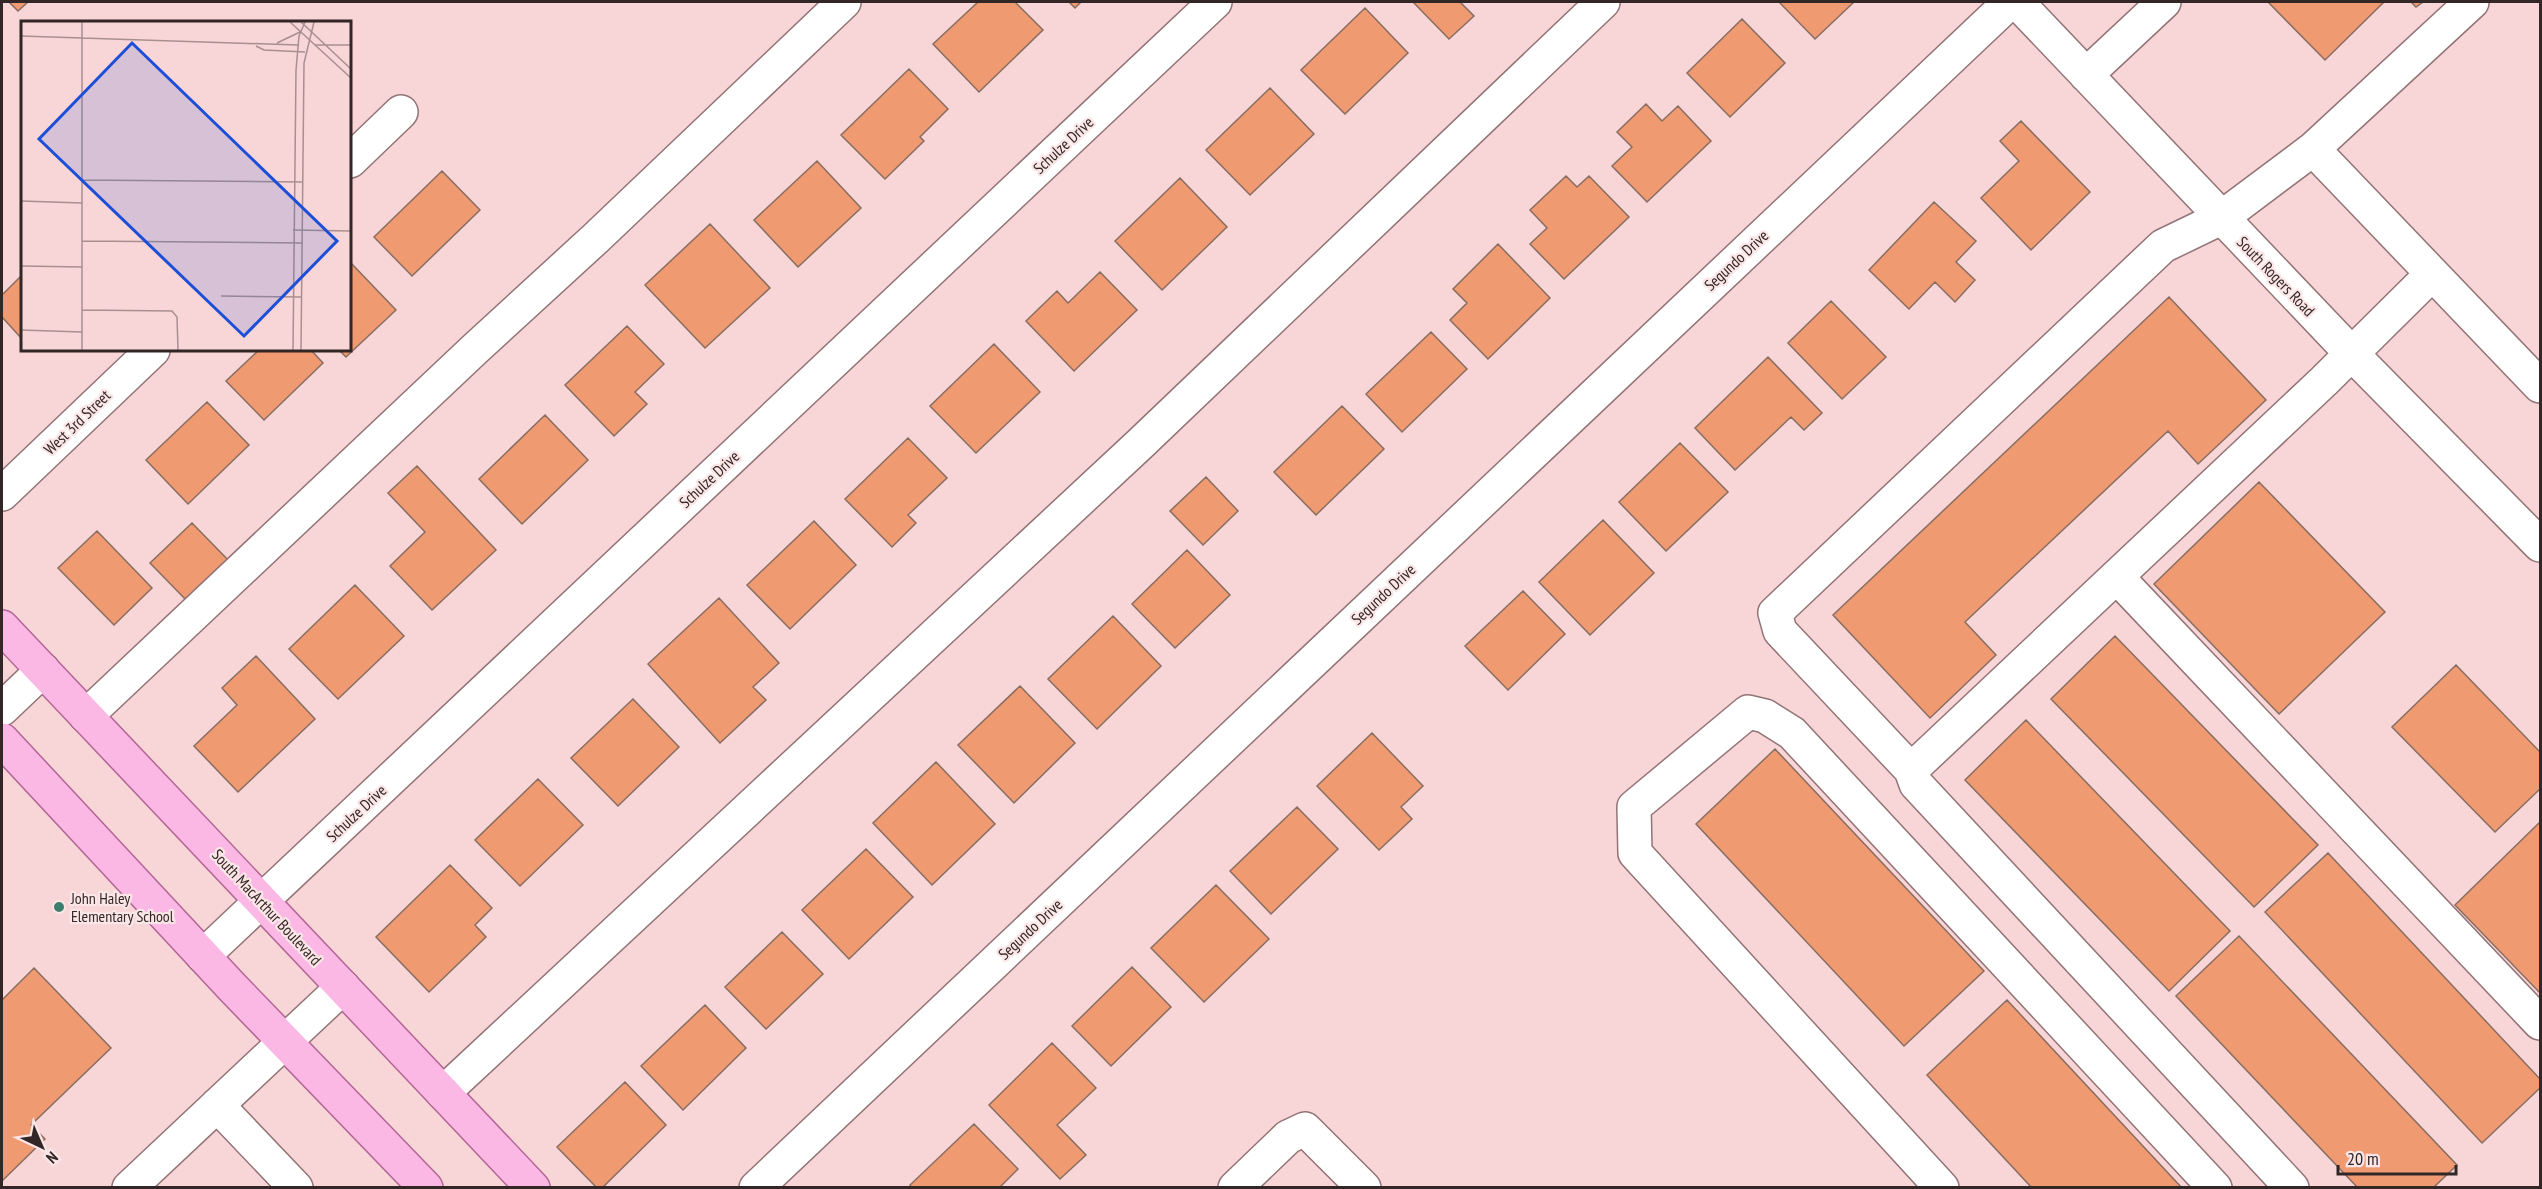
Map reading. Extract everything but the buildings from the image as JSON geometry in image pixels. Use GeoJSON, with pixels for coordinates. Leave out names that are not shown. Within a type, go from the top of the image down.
{"type":"FeatureCollection","features":[{"type":"Feature","properties":{"kind":"main road","name":"South MacArthur Boulevard"},"geometry":{"type":"LineString","coordinates":[[2,627],[533,1188]]}},
{"type":"Feature","properties":{"kind":"main road"},"geometry":{"type":"LineString","coordinates":[[2,740],[203,957],[426,1188]]}},
{"type":"Feature","properties":{"kind":"street"},"geometry":{"type":"LineString","coordinates":[[86,716],[844,2]]}},
{"type":"Feature","properties":{"kind":"street","name":"Schulze Drive"},"geometry":{"type":"LineString","coordinates":[[203,957],[1215,2]]}},
{"type":"Feature","properties":{"kind":"street"},"geometry":{"type":"LineString","coordinates":[[443,1093],[1140,444],[1603,2]]}},
{"type":"Feature","properties":{"kind":"street","name":"Segundo Drive"},"geometry":{"type":"LineString","coordinates":[[756,1188],[2010,2]]}},
{"type":"Feature","properties":{"kind":"street","name":"South Rogers Road"},"geometry":{"type":"LineString","coordinates":[[2017,2],[2352,354],[2541,545]]}},
{"type":"Feature","properties":{"kind":"street"},"geometry":{"type":"LineString","coordinates":[[2086,75],[2164,2]]}},
{"type":"Feature","properties":{"kind":"street"},"geometry":{"type":"LineString","coordinates":[[2292,1188],[1916,784],[1911,770],[1780,631],[1774,613],[2163,246],[2221,218],[2313,149],[2472,2]]}},
{"type":"Feature","properties":{"kind":"street"},"geometry":{"type":"LineString","coordinates":[[351,160],[401,112]]}},
{"type":"Feature","properties":{"kind":"street"},"geometry":{"type":"LineString","coordinates":[[2313,149],[2541,386]]}},
{"type":"Feature","properties":{"kind":"street"},"geometry":{"type":"LineString","coordinates":[[1911,770],[2352,354],[2432,274]]}},
{"type":"Feature","properties":{"kind":"street","name":"West 3rd Street"},"geometry":{"type":"LineString","coordinates":[[2,494],[152,351]]}},
{"type":"Feature","properties":{"kind":"street"},"geometry":{"type":"LineString","coordinates":[[2117,577],[2541,1023]]}},
{"type":"Feature","properties":{"kind":"street"},"geometry":{"type":"LineString","coordinates":[[2,709],[43,670]]}},
{"type":"Feature","properties":{"kind":"street"},"geometry":{"type":"LineString","coordinates":[[1942,1188],[1635,853],[1634,807],[1748,712],[1765,716],[1792,733],[2215,1188]]}},
{"type":"Feature","properties":{"kind":"street"},"geometry":{"type":"LineString","coordinates":[[129,1188],[343,987]]}},
{"type":"Feature","properties":{"kind":"street"},"geometry":{"type":"LineString","coordinates":[[217,1105],[296,1188]]}},
{"type":"Feature","properties":{"kind":"street"},"geometry":{"type":"LineString","coordinates":[[1235,1188],[1288,1137],[1305,1129],[1364,1188]]}},
{"type":"Feature","properties":{"kind":"place","name":"John Haley Elementary School"},"geometry":{"type":"Point","coordinates":[59,907]}}]}
